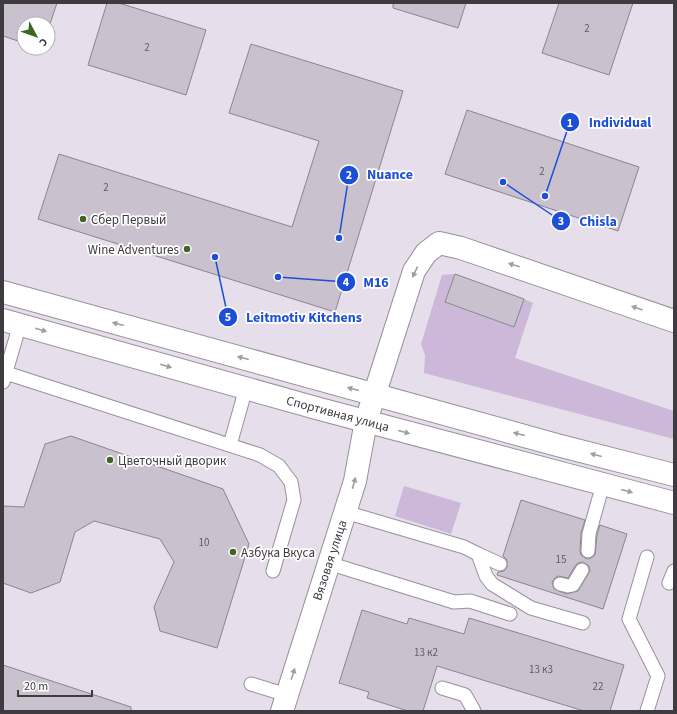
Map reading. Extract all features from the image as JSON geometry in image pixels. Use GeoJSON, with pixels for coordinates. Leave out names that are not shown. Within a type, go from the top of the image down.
{"type":"FeatureCollection","features":[{"type":"Feature","properties":{"kind":"street","name":"Спортивная улица"},"geometry":{"type":"LineString","coordinates":[[370,408],[414,270],[426,253],[439,243],[476,253],[674,320]]}},
{"type":"Feature","properties":{"kind":"street","name":"Спортивная улица"},"geometry":{"type":"LineString","coordinates":[[3,292],[370,408],[603,484],[674,503]]}},
{"type":"Feature","properties":{"kind":"street","name":"Спортивная улица"},"geometry":{"type":"LineString","coordinates":[[11,322],[246,388],[370,408],[674,475]]}},
{"type":"Feature","properties":{"kind":"street","name":"Вязовая улица"},"geometry":{"type":"LineString","coordinates":[[284,703],[355,481],[370,408]]}},
{"type":"Feature","properties":{"kind":"lane"},"geometry":{"type":"LineString","coordinates":[[11,322],[4,378],[230,445],[260,455],[279,466],[291,482],[294,500],[273,571]]}},
{"type":"Feature","properties":{"kind":"lane"},"geometry":{"type":"LineString","coordinates":[[230,445],[246,388]]}},
{"type":"Feature","properties":{"kind":"lane"},"geometry":{"type":"LineString","coordinates":[[588,551],[589,534],[603,484]]}},
{"type":"Feature","properties":{"kind":"lane"},"geometry":{"type":"LineString","coordinates":[[345,512],[464,547],[500,564]]}},
{"type":"Feature","properties":{"kind":"lane"},"geometry":{"type":"LineString","coordinates":[[478,554],[486,576],[492,584],[531,608],[583,624]]}},
{"type":"Feature","properties":{"kind":"lane"},"geometry":{"type":"LineString","coordinates":[[647,557],[628,620],[658,676],[647,711]]}},
{"type":"Feature","properties":{"kind":"lane"},"geometry":{"type":"LineString","coordinates":[[328,563],[454,602],[470,601],[510,614]]}},
{"type":"Feature","properties":{"kind":"lane"},"geometry":{"type":"LineString","coordinates":[[560,584],[568,586],[573,585],[582,570]]}},
{"type":"Feature","properties":{"kind":"lane"},"geometry":{"type":"LineString","coordinates":[[251,684],[284,703]]}},
{"type":"Feature","properties":{"kind":"lane"},"geometry":{"type":"LineString","coordinates":[[442,688],[465,695],[474,711]]}},
{"type":"Feature","properties":{"kind":"shaded area"},"geometry":{"type":"Polygon","coordinates":[[[455,274],[445,302],[514,327],[524,299],[533,303],[515,358],[674,411],[674,439],[424,373],[425,355],[421,344],[442,275],[455,274]]]}},
{"type":"Feature","properties":{"kind":"shaded area"},"geometry":{"type":"Polygon","coordinates":[[[404,486],[461,503],[451,534],[395,516],[404,486]]]}},
{"type":"Feature","properties":{"kind":"building"},"geometry":{"type":"Polygon","coordinates":[[[3,3],[57,3],[53,16],[16,16],[16,40],[3,36],[3,3]]]}},
{"type":"Feature","properties":{"kind":"building"},"geometry":{"type":"Polygon","coordinates":[[[107,3],[119,3],[206,30],[186,95],[88,65],[107,3]]]}},
{"type":"Feature","properties":{"kind":"building"},"geometry":{"type":"Polygon","coordinates":[[[393,3],[466,3],[458,28],[393,8],[393,3]]]}},
{"type":"Feature","properties":{"kind":"building"},"geometry":{"type":"Polygon","coordinates":[[[559,3],[633,3],[609,75],[542,53],[559,3]]]}},
{"type":"Feature","properties":{"kind":"building"},"geometry":{"type":"Polygon","coordinates":[[[251,44],[403,91],[335,312],[38,219],[59,154],[292,227],[319,141],[229,113],[251,44]]]}},
{"type":"Feature","properties":{"kind":"building"},"geometry":{"type":"Polygon","coordinates":[[[467,110],[639,167],[618,231],[445,174],[467,110]]]}},
{"type":"Feature","properties":{"kind":"building"},"geometry":{"type":"Polygon","coordinates":[[[455,274],[524,299],[514,327],[445,302],[455,274]]]}},
{"type":"Feature","properties":{"kind":"building"},"geometry":{"type":"Polygon","coordinates":[[[71,436],[223,489],[249,544],[217,648],[160,631],[154,607],[174,562],[160,539],[94,521],[75,532],[60,582],[31,593],[3,583],[3,506],[24,507],[45,444],[71,436]]]}},
{"type":"Feature","properties":{"kind":"building"},"geometry":{"type":"Polygon","coordinates":[[[521,500],[585,520],[581,533],[580,551],[581,555],[587,559],[595,555],[597,535],[600,525],[627,534],[603,609],[497,575],[498,572],[504,571],[507,567],[507,560],[503,556],[521,500]],[[583,562],[578,563],[568,578],[558,576],[552,582],[554,589],[566,594],[578,591],[590,571],[589,566],[583,562]]]}},
{"type":"Feature","properties":{"kind":"building"},"geometry":{"type":"Polygon","coordinates":[[[362,610],[407,624],[409,618],[464,634],[469,618],[624,665],[610,711],[584,711],[437,666],[423,711],[408,711],[367,698],[369,692],[339,683],[362,610]]]}},
{"type":"Feature","properties":{"kind":"building"},"geometry":{"type":"Polygon","coordinates":[[[3,665],[131,707],[131,711],[3,711],[3,665]]]}},
{"type":"Feature","properties":{"kind":"place","name":"Chisla"},"geometry":{"type":"Point","coordinates":[503,182]}},
{"type":"Feature","properties":{"kind":"place","name":"Individual"},"geometry":{"type":"Point","coordinates":[545,196]}},
{"type":"Feature","properties":{"kind":"place","name":"Сбер Первый"},"geometry":{"type":"Point","coordinates":[83,219]}},
{"type":"Feature","properties":{"kind":"place","name":"Nuance"},"geometry":{"type":"Point","coordinates":[339,238]}},
{"type":"Feature","properties":{"kind":"place","name":"Wine Adventures"},"geometry":{"type":"Point","coordinates":[187,249]}},
{"type":"Feature","properties":{"kind":"place","name":"Leitmotiv Kitchens"},"geometry":{"type":"Point","coordinates":[215,257]}},
{"type":"Feature","properties":{"kind":"place","name":"M16"},"geometry":{"type":"Point","coordinates":[278,277]}},
{"type":"Feature","properties":{"kind":"place","name":"Цветочный дворик"},"geometry":{"type":"Point","coordinates":[110,460]}},
{"type":"Feature","properties":{"kind":"place","name":"Азбука Вкуса"},"geometry":{"type":"Point","coordinates":[233,552]}}]}
